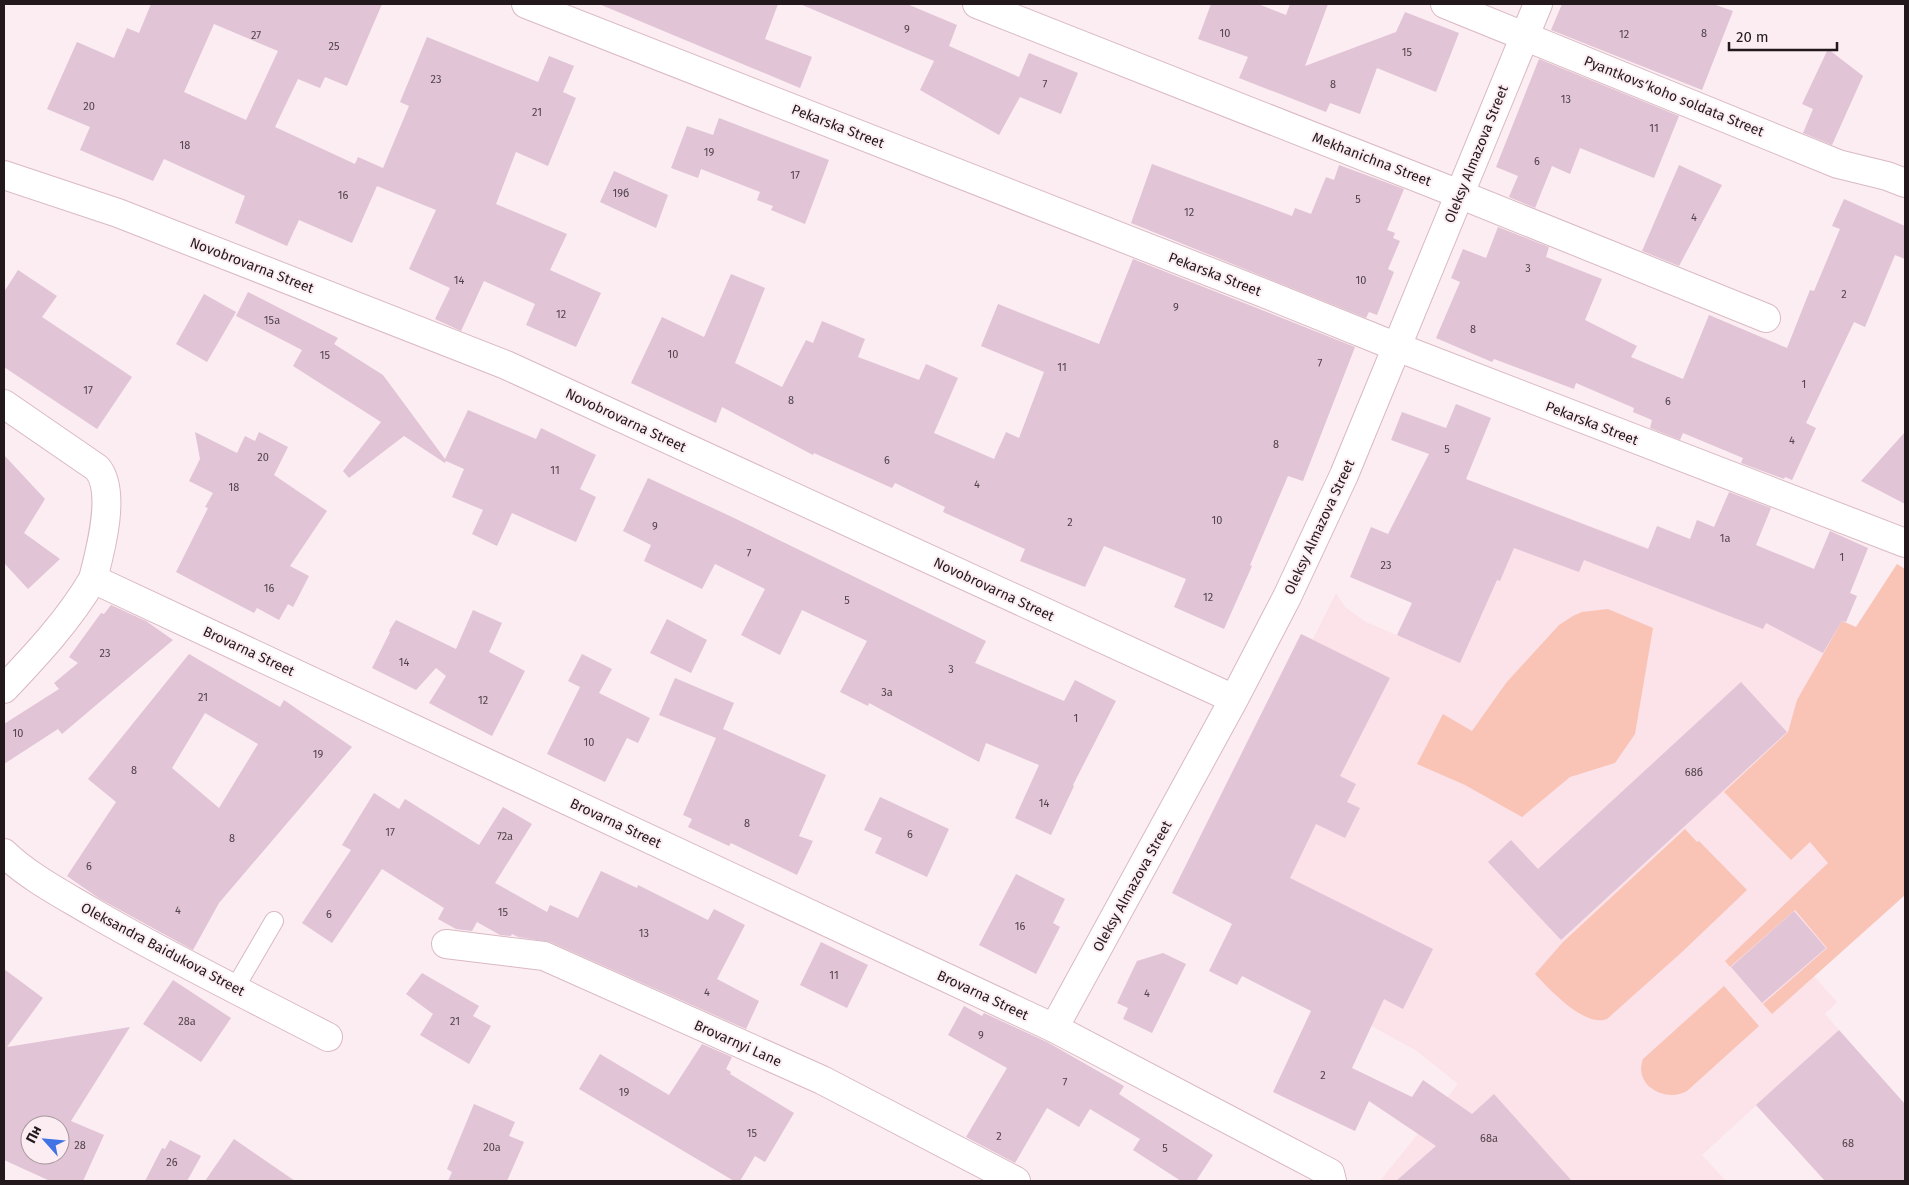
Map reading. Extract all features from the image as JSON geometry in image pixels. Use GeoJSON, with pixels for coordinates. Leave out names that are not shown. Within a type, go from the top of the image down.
{"type":"FeatureCollection","features":[{"type":"Feature","properties":{"kind":"street","name":"Pekarska Street"},"geometry":{"type":"LineString","coordinates":[[526,4],[1397,347],[1905,543]]}},
{"type":"Feature","properties":{"kind":"street","name":"Mekhanichna Street"},"geometry":{"type":"LineString","coordinates":[[977,4],[1460,194],[1766,318]]}},
{"type":"Feature","properties":{"kind":"street","name":"Pyantkovsʹkoho soldata Street"},"geometry":{"type":"LineString","coordinates":[[1446,4],[1838,164],[1887,176],[1905,183]]}},
{"type":"Feature","properties":{"kind":"street","name":"Oleksy Almazova Street"},"geometry":{"type":"LineString","coordinates":[[1054,1028],[1234,700],[1287,597],[1340,484],[1538,4]]}},
{"type":"Feature","properties":{"kind":"street","name":"Novobrovarna Street"},"geometry":{"type":"LineString","coordinates":[[4,175],[118,213],[506,365],[1234,700]]}},
{"type":"Feature","properties":{"kind":"street"},"geometry":{"type":"LineString","coordinates":[[4,404],[97,468],[103,475],[106,507],[104,539],[93,579],[79,603],[46,645],[4,689]]}},
{"type":"Feature","properties":{"kind":"street","name":"Brovarna Street"},"geometry":{"type":"LineString","coordinates":[[93,579],[1054,1028],[1330,1173],[1332,1181]]}},
{"type":"Feature","properties":{"kind":"street","name":"Oleksandra Baidukova Street"},"geometry":{"type":"LineString","coordinates":[[4,853],[36,877],[153,947],[328,1037]]}},
{"type":"Feature","properties":{"kind":"street","name":"Brovarnyi Lane"},"geometry":{"type":"LineString","coordinates":[[446,944],[544,956],[822,1080],[1016,1181]]}},
{"type":"Feature","properties":{"kind":"lane"},"geometry":{"type":"LineString","coordinates":[[234,988],[274,921]]}},
{"type":"Feature","properties":{"kind":"shaded area"},"geometry":{"type":"Polygon","coordinates":[[[1496,491],[1856,627],[1897,564],[1905,569],[1905,895],[1814,976],[1837,1002],[1825,1014],[1839,1030],[1702,1155],[1726,1181],[1380,1181],[1458,1084],[1417,1051],[1355,1017],[1367,991],[1172,893],[1301,634],[1313,639],[1336,593],[1345,607],[1366,622],[1427,648],[1496,491]]]}},
{"type":"Feature","properties":{"kind":"shaded area"},"geometry":{"type":"Polygon","coordinates":[[[1897,564],[1905,569],[1905,895],[1772,1014],[1763,1004],[1827,948],[1795,910],[1730,967],[1725,961],[1828,863],[1810,842],[1791,860],[1724,792],[1788,732],[1797,700],[1842,621],[1856,627],[1897,564]]]}},
{"type":"Feature","properties":{"kind":"shaded area"},"geometry":{"type":"Polygon","coordinates":[[[1608,609],[1653,628],[1635,734],[1615,763],[1570,777],[1522,817],[1465,785],[1417,764],[1443,714],[1472,731],[1506,683],[1559,625],[1582,612],[1608,609]]]}},
{"type":"Feature","properties":{"kind":"shaded area"},"geometry":{"type":"Polygon","coordinates":[[[1685,829],[1747,890],[1682,952],[1607,1019],[1588,1018],[1578,1013],[1558,997],[1535,974],[1563,942],[1685,829]]]}},
{"type":"Feature","properties":{"kind":"shaded area"},"geometry":{"type":"Polygon","coordinates":[[[1724,986],[1759,1026],[1687,1091],[1670,1095],[1653,1090],[1643,1077],[1641,1069],[1643,1059],[1724,986]]]}},
{"type":"Feature","properties":{"kind":"building"},"geometry":{"type":"Polygon","coordinates":[[[151,4],[382,4],[347,86],[325,77],[320,88],[298,79],[275,127],[355,164],[358,157],[383,168],[409,106],[400,102],[427,37],[538,82],[549,56],[574,66],[563,92],[576,98],[548,166],[516,152],[496,204],[567,234],[550,270],[601,293],[576,347],[526,325],[535,304],[484,281],[461,331],[435,319],[450,288],[409,269],[436,210],[377,186],[352,243],[299,220],[287,246],[235,223],[245,196],[164,159],[153,181],[80,150],[90,127],[47,109],[77,42],[114,58],[127,28],[139,33],[151,4]],[[214,24],[184,92],[246,120],[278,51],[214,24]]]}},
{"type":"Feature","properties":{"kind":"building"},"geometry":{"type":"Polygon","coordinates":[[[599,4],[778,4],[765,39],[812,57],[800,88],[599,4]]]}},
{"type":"Feature","properties":{"kind":"building"},"geometry":{"type":"Polygon","coordinates":[[[800,4],[907,4],[957,25],[949,46],[1019,77],[1029,53],[1078,73],[1061,114],[1020,97],[999,135],[920,90],[934,61],[800,4]]]}},
{"type":"Feature","properties":{"kind":"building"},"geometry":{"type":"Polygon","coordinates":[[[1211,4],[1258,4],[1286,15],[1290,4],[1328,4],[1305,66],[1396,32],[1405,12],[1459,33],[1436,92],[1377,68],[1360,114],[1330,103],[1326,112],[1239,78],[1248,57],[1198,39],[1211,4]]]}},
{"type":"Feature","properties":{"kind":"building"},"geometry":{"type":"Polygon","coordinates":[[[1562,4],[1713,4],[1733,11],[1702,90],[1551,30],[1562,4]]]}},
{"type":"Feature","properties":{"kind":"building"},"geometry":{"type":"Polygon","coordinates":[[[1828,49],[1863,76],[1832,145],[1803,133],[1813,109],[1802,104],[1828,49]]]}},
{"type":"Feature","properties":{"kind":"building"},"geometry":{"type":"Polygon","coordinates":[[[1539,59],[1679,116],[1654,178],[1580,148],[1570,174],[1552,166],[1535,208],[1509,197],[1518,176],[1496,167],[1539,59]]]}},
{"type":"Feature","properties":{"kind":"building"},"geometry":{"type":"Polygon","coordinates":[[[719,118],[829,160],[805,224],[771,210],[773,206],[757,200],[760,192],[701,169],[698,178],[671,168],[687,126],[713,135],[719,118]]]}},
{"type":"Feature","properties":{"kind":"building"},"geometry":{"type":"Polygon","coordinates":[[[1152,164],[1292,216],[1295,208],[1311,214],[1326,177],[1334,180],[1339,165],[1404,189],[1387,230],[1395,233],[1393,238],[1400,241],[1388,269],[1394,272],[1377,315],[1369,312],[1366,318],[1131,223],[1152,164]]]}},
{"type":"Feature","properties":{"kind":"building"},"geometry":{"type":"Polygon","coordinates":[[[1679,165],[1722,185],[1679,266],[1642,251],[1679,165]]]}},
{"type":"Feature","properties":{"kind":"building"},"geometry":{"type":"Polygon","coordinates":[[[614,171],[668,195],[656,228],[600,202],[614,171]]]}},
{"type":"Feature","properties":{"kind":"building"},"geometry":{"type":"Polygon","coordinates":[[[1844,199],[1905,226],[1905,259],[1895,255],[1865,327],[1854,322],[1806,423],[1816,428],[1792,480],[1785,477],[1784,479],[1741,463],[1743,458],[1683,433],[1680,440],[1650,428],[1652,420],[1633,412],[1634,408],[1576,383],[1574,389],[1494,359],[1492,362],[1436,338],[1460,282],[1451,278],[1463,249],[1486,258],[1498,227],[1549,247],[1546,257],[1602,279],[1585,320],[1637,346],[1631,357],[1683,379],[1709,315],[1787,348],[1810,290],[1814,291],[1840,229],[1832,226],[1844,199]]]}},
{"type":"Feature","properties":{"kind":"building"},"geometry":{"type":"Polygon","coordinates":[[[1133,259],[1355,347],[1303,481],[1288,476],[1250,565],[1252,566],[1224,629],[1174,607],[1186,579],[1104,546],[1085,587],[1020,561],[1025,549],[943,512],[945,507],[895,483],[892,488],[814,453],[813,455],[722,407],[716,423],[631,383],[662,317],[704,337],[731,274],[765,288],[735,363],[782,387],[806,340],[813,343],[822,321],[865,339],[858,357],[919,380],[926,364],[958,378],[934,433],[994,459],[1006,432],[1019,438],[1044,372],[981,346],[998,304],[1099,344],[1133,259]]]}},
{"type":"Feature","properties":{"kind":"building"},"geometry":{"type":"Polygon","coordinates":[[[18,270],[57,296],[42,317],[132,377],[97,429],[4,367],[4,292],[18,270]]]}},
{"type":"Feature","properties":{"kind":"building"},"geometry":{"type":"Polygon","coordinates":[[[248,292],[338,338],[334,344],[383,375],[445,459],[468,410],[536,439],[541,428],[596,455],[580,489],[596,497],[576,542],[512,513],[497,546],[472,534],[483,510],[452,497],[464,469],[446,461],[445,463],[404,436],[349,478],[343,471],[381,422],[293,366],[302,350],[236,316],[248,292]]]}},
{"type":"Feature","properties":{"kind":"building"},"geometry":{"type":"Polygon","coordinates":[[[204,294],[236,312],[207,362],[176,344],[204,294]]]}},
{"type":"Feature","properties":{"kind":"building"},"geometry":{"type":"Polygon","coordinates":[[[1456,404],[1491,418],[1466,479],[1648,549],[1657,526],[1690,539],[1697,520],[1714,527],[1729,492],[1771,508],[1756,545],[1814,569],[1830,531],[1868,548],[1850,593],[1857,596],[1846,622],[1842,621],[1823,653],[1766,623],[1763,629],[1584,560],[1579,572],[1514,548],[1500,581],[1497,580],[1460,663],[1397,635],[1412,603],[1350,577],[1371,527],[1388,534],[1429,454],[1391,440],[1402,412],[1446,428],[1456,404]]]}},
{"type":"Feature","properties":{"kind":"building"},"geometry":{"type":"Polygon","coordinates":[[[195,432],[237,453],[245,436],[255,441],[259,432],[288,447],[274,475],[327,511],[290,566],[309,576],[293,607],[288,604],[279,620],[257,608],[254,613],[176,572],[208,508],[205,507],[213,493],[189,481],[200,459],[195,432]]]}},
{"type":"Feature","properties":{"kind":"building"},"geometry":{"type":"Polygon","coordinates":[[[1905,432],[1905,504],[1861,481],[1905,432]]]}},
{"type":"Feature","properties":{"kind":"building"},"geometry":{"type":"Polygon","coordinates":[[[4,455],[45,499],[24,533],[60,559],[28,589],[5,564],[4,566],[4,455]]]}},
{"type":"Feature","properties":{"kind":"building"},"geometry":{"type":"Polygon","coordinates":[[[648,478],[986,641],[975,663],[1064,701],[1075,680],[1116,701],[1073,785],[1051,835],[1015,818],[1039,765],[986,743],[979,762],[869,703],[868,706],[840,692],[867,641],[802,610],[780,655],[741,635],[765,589],[715,564],[702,589],[644,561],[651,545],[623,531],[648,478]]]}},
{"type":"Feature","properties":{"kind":"building"},"geometry":{"type":"Polygon","coordinates":[[[111,605],[146,621],[173,640],[62,734],[58,729],[4,764],[4,724],[59,689],[54,683],[78,663],[69,657],[101,613],[104,614],[111,605]]]}},
{"type":"Feature","properties":{"kind":"building"},"geometry":{"type":"Polygon","coordinates":[[[473,610],[502,623],[489,652],[525,671],[492,736],[429,703],[446,676],[436,668],[416,690],[372,668],[396,620],[456,649],[473,610]]]}},
{"type":"Feature","properties":{"kind":"building"},"geometry":{"type":"Polygon","coordinates":[[[667,619],[707,640],[691,673],[650,653],[667,619]]]}},
{"type":"Feature","properties":{"kind":"building"},"geometry":{"type":"Polygon","coordinates":[[[1301,634],[1390,678],[1340,776],[1356,784],[1347,802],[1360,808],[1345,838],[1316,824],[1290,878],[1433,949],[1403,1009],[1384,999],[1352,1068],[1412,1097],[1423,1080],[1472,1114],[1494,1094],[1572,1181],[1396,1181],[1436,1146],[1369,1101],[1355,1131],[1273,1092],[1311,1011],[1242,976],[1237,985],[1209,971],[1232,924],[1172,893],[1301,634]]]}},
{"type":"Feature","properties":{"kind":"building"},"geometry":{"type":"Polygon","coordinates":[[[189,654],[280,707],[284,700],[352,747],[219,903],[193,950],[100,899],[67,876],[116,802],[88,779],[189,654]],[[205,713],[172,768],[219,808],[258,744],[205,713]]]}},
{"type":"Feature","properties":{"kind":"building"},"geometry":{"type":"Polygon","coordinates":[[[582,654],[612,669],[599,693],[650,718],[638,743],[627,738],[605,782],[547,754],[580,687],[568,681],[582,654]]]}},
{"type":"Feature","properties":{"kind":"building"},"geometry":{"type":"Polygon","coordinates":[[[675,678],[734,703],[723,729],[826,775],[799,836],[813,841],[797,875],[731,843],[729,846],[688,827],[692,819],[683,815],[716,738],[659,715],[675,678]]]}},
{"type":"Feature","properties":{"kind":"building"},"geometry":{"type":"Polygon","coordinates":[[[1741,682],[1787,732],[1561,940],[1488,862],[1511,840],[1538,869],[1741,682]]]}},
{"type":"Feature","properties":{"kind":"building"},"geometry":{"type":"Polygon","coordinates":[[[374,793],[399,809],[405,799],[479,845],[503,807],[532,824],[495,883],[547,912],[550,905],[578,918],[601,871],[637,888],[638,885],[708,920],[714,909],[745,925],[717,979],[759,1001],[746,1029],[550,942],[518,937],[512,934],[511,936],[500,935],[477,922],[472,931],[456,929],[438,919],[444,908],[382,869],[332,943],[302,923],[351,850],[342,845],[374,793]]]}},
{"type":"Feature","properties":{"kind":"building"},"geometry":{"type":"Polygon","coordinates":[[[880,797],[949,829],[927,877],[875,853],[882,838],[864,830],[880,797]]]}},
{"type":"Feature","properties":{"kind":"building"},"geometry":{"type":"Polygon","coordinates":[[[1016,874],[1065,899],[1053,923],[1060,927],[1036,974],[979,945],[1016,874]]]}},
{"type":"Feature","properties":{"kind":"building"},"geometry":{"type":"Polygon","coordinates":[[[1794,911],[1826,948],[1762,1003],[1731,967],[1794,911]]]}},
{"type":"Feature","properties":{"kind":"building"},"geometry":{"type":"Polygon","coordinates":[[[821,942],[868,965],[847,1008],[800,985],[821,942]]]}},
{"type":"Feature","properties":{"kind":"building"},"geometry":{"type":"Polygon","coordinates":[[[1163,953],[1186,964],[1152,1033],[1123,1019],[1128,1008],[1117,1003],[1137,961],[1163,953]]]}},
{"type":"Feature","properties":{"kind":"building"},"geometry":{"type":"Polygon","coordinates":[[[4,969],[43,998],[7,1047],[130,1027],[71,1121],[104,1135],[83,1181],[50,1181],[4,1160],[4,969]]]}},
{"type":"Feature","properties":{"kind":"building"},"geometry":{"type":"Polygon","coordinates":[[[422,973],[479,1006],[473,1016],[491,1026],[469,1064],[420,1035],[433,1014],[406,994],[422,973]]]}},
{"type":"Feature","properties":{"kind":"building"},"geometry":{"type":"Polygon","coordinates":[[[173,980],[231,1018],[201,1062],[143,1024],[173,980]]]}},
{"type":"Feature","properties":{"kind":"building"},"geometry":{"type":"Polygon","coordinates":[[[964,1006],[982,1016],[984,1013],[1047,1042],[1124,1086],[1119,1094],[1213,1155],[1196,1181],[1181,1181],[1133,1150],[1140,1139],[1090,1109],[1079,1127],[1047,1108],[1015,1163],[966,1137],[1007,1068],[948,1035],[964,1006]]]}},
{"type":"Feature","properties":{"kind":"building"},"geometry":{"type":"Polygon","coordinates":[[[1839,1030],[1905,1104],[1905,1181],[1825,1181],[1756,1105],[1839,1030]]]}},
{"type":"Feature","properties":{"kind":"building"},"geometry":{"type":"Polygon","coordinates":[[[702,1044],[732,1057],[726,1069],[731,1072],[730,1074],[794,1113],[765,1162],[755,1156],[740,1181],[734,1181],[579,1089],[600,1054],[669,1095],[702,1044]]]}},
{"type":"Feature","properties":{"kind":"building"},"geometry":{"type":"Polygon","coordinates":[[[474,1104],[515,1122],[509,1136],[524,1142],[507,1181],[448,1181],[452,1172],[447,1169],[474,1104]]]}},
{"type":"Feature","properties":{"kind":"building"},"geometry":{"type":"Polygon","coordinates":[[[234,1139],[295,1181],[205,1181],[234,1139]]]}},
{"type":"Feature","properties":{"kind":"building"},"geometry":{"type":"Polygon","coordinates":[[[170,1140],[201,1156],[187,1181],[145,1181],[162,1148],[165,1149],[170,1140]]]}}]}
